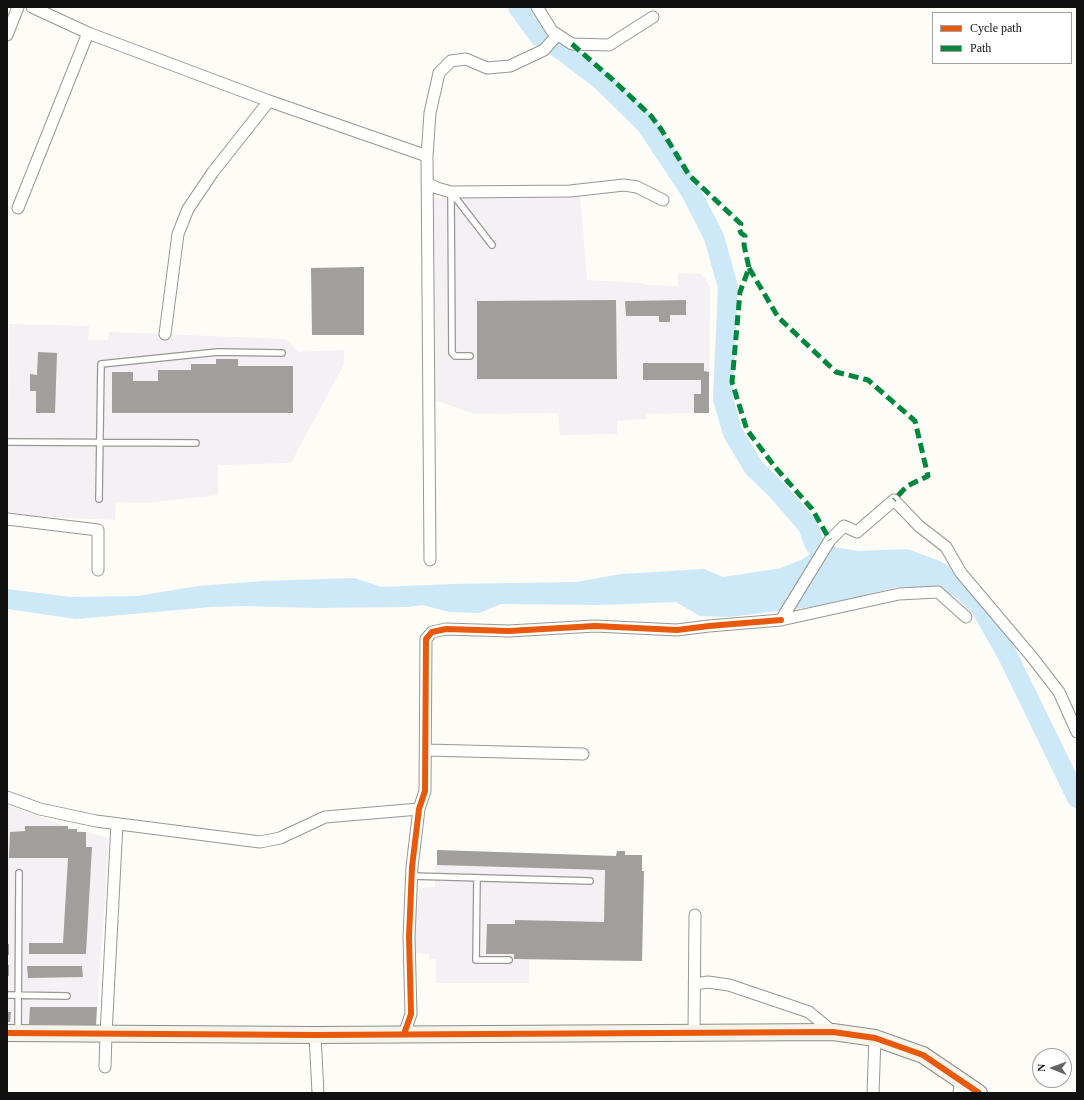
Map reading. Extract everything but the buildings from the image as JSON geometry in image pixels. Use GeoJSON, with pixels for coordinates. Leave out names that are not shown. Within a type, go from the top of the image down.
{"type":"FeatureCollection","features":[{"type":"Feature","properties":{"kind":"street"},"geometry":{"type":"LineString","coordinates":[[7,35],[18,7]]}},
{"type":"Feature","properties":{"kind":"street"},"geometry":{"type":"LineString","coordinates":[[32,7],[88,33],[269,101],[427,156]]}},
{"type":"Feature","properties":{"kind":"street"},"geometry":{"type":"LineString","coordinates":[[537,7],[552,32],[556,36],[572,44],[609,45],[652,17]]}},
{"type":"Feature","properties":{"kind":"street"},"geometry":{"type":"LineString","coordinates":[[18,208],[88,33]]}},
{"type":"Feature","properties":{"kind":"street"},"geometry":{"type":"LineString","coordinates":[[430,560],[427,156],[430,113],[439,73],[451,61],[466,59],[487,68],[510,66],[544,50],[556,36]]}},
{"type":"Feature","properties":{"kind":"street"},"geometry":{"type":"LineString","coordinates":[[165,334],[178,234],[188,209],[213,172],[269,101]]}},
{"type":"Feature","properties":{"kind":"street"},"geometry":{"type":"LineString","coordinates":[[427,183],[451,192],[570,191],[624,185],[637,187],[663,200]]}},
{"type":"Feature","properties":{"kind":"street"},"geometry":{"type":"LineString","coordinates":[[783,616],[830,540],[844,526],[857,532],[894,500],[919,526],[946,547],[961,573],[1032,657],[1059,692],[1077,732]]}},
{"type":"Feature","properties":{"kind":"street"},"geometry":{"type":"LineString","coordinates":[[7,519],[98,530],[98,570]]}},
{"type":"Feature","properties":{"kind":"street"},"geometry":{"type":"LineString","coordinates":[[404,1034],[410,1014],[409,937],[412,876],[419,809],[425,790],[426,639],[432,632],[446,629],[510,631],[595,626],[677,630],[783,616],[899,594],[938,592],[966,617]]}},
{"type":"Feature","properties":{"kind":"street"},"geometry":{"type":"LineString","coordinates":[[426,750],[583,754]]}},
{"type":"Feature","properties":{"kind":"street"},"geometry":{"type":"LineString","coordinates":[[7,797],[40,810],[96,821],[260,842],[280,838],[325,817],[419,809]]}},
{"type":"Feature","properties":{"kind":"street"},"geometry":{"type":"LineString","coordinates":[[105,1067],[117,824]]}},
{"type":"Feature","properties":{"kind":"street"},"geometry":{"type":"LineString","coordinates":[[694,1033],[695,915]]}},
{"type":"Feature","properties":{"kind":"street"},"geometry":{"type":"LineString","coordinates":[[695,984],[708,982],[729,985],[809,1012],[833,1032]]}},
{"type":"Feature","properties":{"kind":"street"},"geometry":{"type":"LineString","coordinates":[[12,1033],[315,1035],[833,1032],[875,1038],[923,1055],[960,1086],[979,1093]]}},
{"type":"Feature","properties":{"kind":"street"},"geometry":{"type":"LineString","coordinates":[[315,1035],[318,1093]]}},
{"type":"Feature","properties":{"kind":"street"},"geometry":{"type":"LineString","coordinates":[[873,1093],[875,1038]]}},
{"type":"Feature","properties":{"kind":"lane"},"geometry":{"type":"LineString","coordinates":[[451,192],[492,245]]}},
{"type":"Feature","properties":{"kind":"lane"},"geometry":{"type":"LineString","coordinates":[[451,192],[452,353],[455,356],[470,356]]}},
{"type":"Feature","properties":{"kind":"lane"},"geometry":{"type":"LineString","coordinates":[[99,499],[101,364],[218,352],[282,353]]}},
{"type":"Feature","properties":{"kind":"lane"},"geometry":{"type":"LineString","coordinates":[[7,442],[196,443]]}},
{"type":"Feature","properties":{"kind":"lane"},"geometry":{"type":"LineString","coordinates":[[12,1033],[18,996],[19,873]]}},
{"type":"Feature","properties":{"kind":"lane"},"geometry":{"type":"LineString","coordinates":[[412,876],[590,881]]}},
{"type":"Feature","properties":{"kind":"lane"},"geometry":{"type":"LineString","coordinates":[[476,878],[476,960],[509,960]]}},
{"type":"Feature","properties":{"kind":"lane"},"geometry":{"type":"LineString","coordinates":[[7,995],[67,996]]}},
{"type":"Feature","properties":{"kind":"shaded area"},"geometry":{"type":"Polygon","coordinates":[[[580,194],[587,280],[678,286],[678,273],[702,274],[710,287],[709,413],[647,414],[646,419],[617,421],[617,434],[560,435],[558,413],[475,414],[434,400],[433,198],[580,194]]]}},
{"type":"Feature","properties":{"kind":"shaded area"},"geometry":{"type":"Polygon","coordinates":[[[9,324],[89,326],[88,340],[108,340],[109,332],[286,339],[298,352],[344,350],[344,364],[291,463],[218,465],[218,495],[146,503],[116,502],[115,520],[7,515],[9,324]]]}},
{"type":"Feature","properties":{"kind":"shaded area"},"geometry":{"type":"Polygon","coordinates":[[[7,805],[62,825],[109,838],[96,1025],[7,1024],[7,805]]]}},
{"type":"Feature","properties":{"kind":"shaded area"},"geometry":{"type":"Polygon","coordinates":[[[437,850],[616,856],[617,851],[625,851],[625,855],[642,855],[642,871],[644,871],[642,961],[529,959],[529,983],[436,983],[436,959],[429,959],[429,954],[414,953],[414,899],[421,888],[435,887],[437,850]]]}},
{"type":"Feature","properties":{"kind":"water"},"geometry":{"type":"Polygon","coordinates":[[[822,545],[859,551],[907,549],[940,561],[953,568],[981,608],[933,587],[897,587],[827,605],[730,617],[700,616],[676,602],[600,605],[501,604],[479,613],[449,612],[423,605],[409,607],[314,608],[243,606],[211,607],[76,619],[7,609],[7,589],[70,597],[137,596],[198,586],[263,581],[354,578],[382,587],[576,582],[621,574],[704,569],[723,577],[781,568],[803,559],[822,545]]]}},
{"type":"Feature","properties":{"kind":"waterway"},"geometry":{"type":"LineString","coordinates":[[518,7],[540,37],[563,51],[601,80],[646,124],[691,192],[714,237],[728,287],[723,399],[733,433],[754,468],[776,489],[808,526],[814,543],[825,557],[840,563]]}},
{"type":"Feature","properties":{"kind":"waterway"},"geometry":{"type":"LineString","coordinates":[[962,589],[981,608],[1007,654],[1077,798]]}},
{"type":"Feature","properties":{"kind":"marked path"},"geometry":{"type":"LineString","coordinates":[[572,44],[651,116],[661,129],[689,175],[741,224],[739,228],[741,233],[745,236],[744,245],[749,268],[740,292],[732,382],[747,430],[775,467],[812,509],[830,540]]}},
{"type":"Feature","properties":{"kind":"marked path"},"geometry":{"type":"LineString","coordinates":[[749,268],[778,317],[836,372],[868,380],[915,421],[928,476],[907,486],[894,500]]}},
{"type":"Feature","properties":{"kind":"cycle path"},"geometry":{"type":"LineString","coordinates":[[404,1034],[411,1014],[409,937],[412,867],[419,809],[425,791],[426,639],[432,632],[446,629],[509,631],[595,626],[677,630],[781,620]]}},
{"type":"Feature","properties":{"kind":"cycle path"},"geometry":{"type":"LineString","coordinates":[[7,1033],[315,1035],[833,1032],[875,1038],[923,1055],[979,1093]]}}]}
